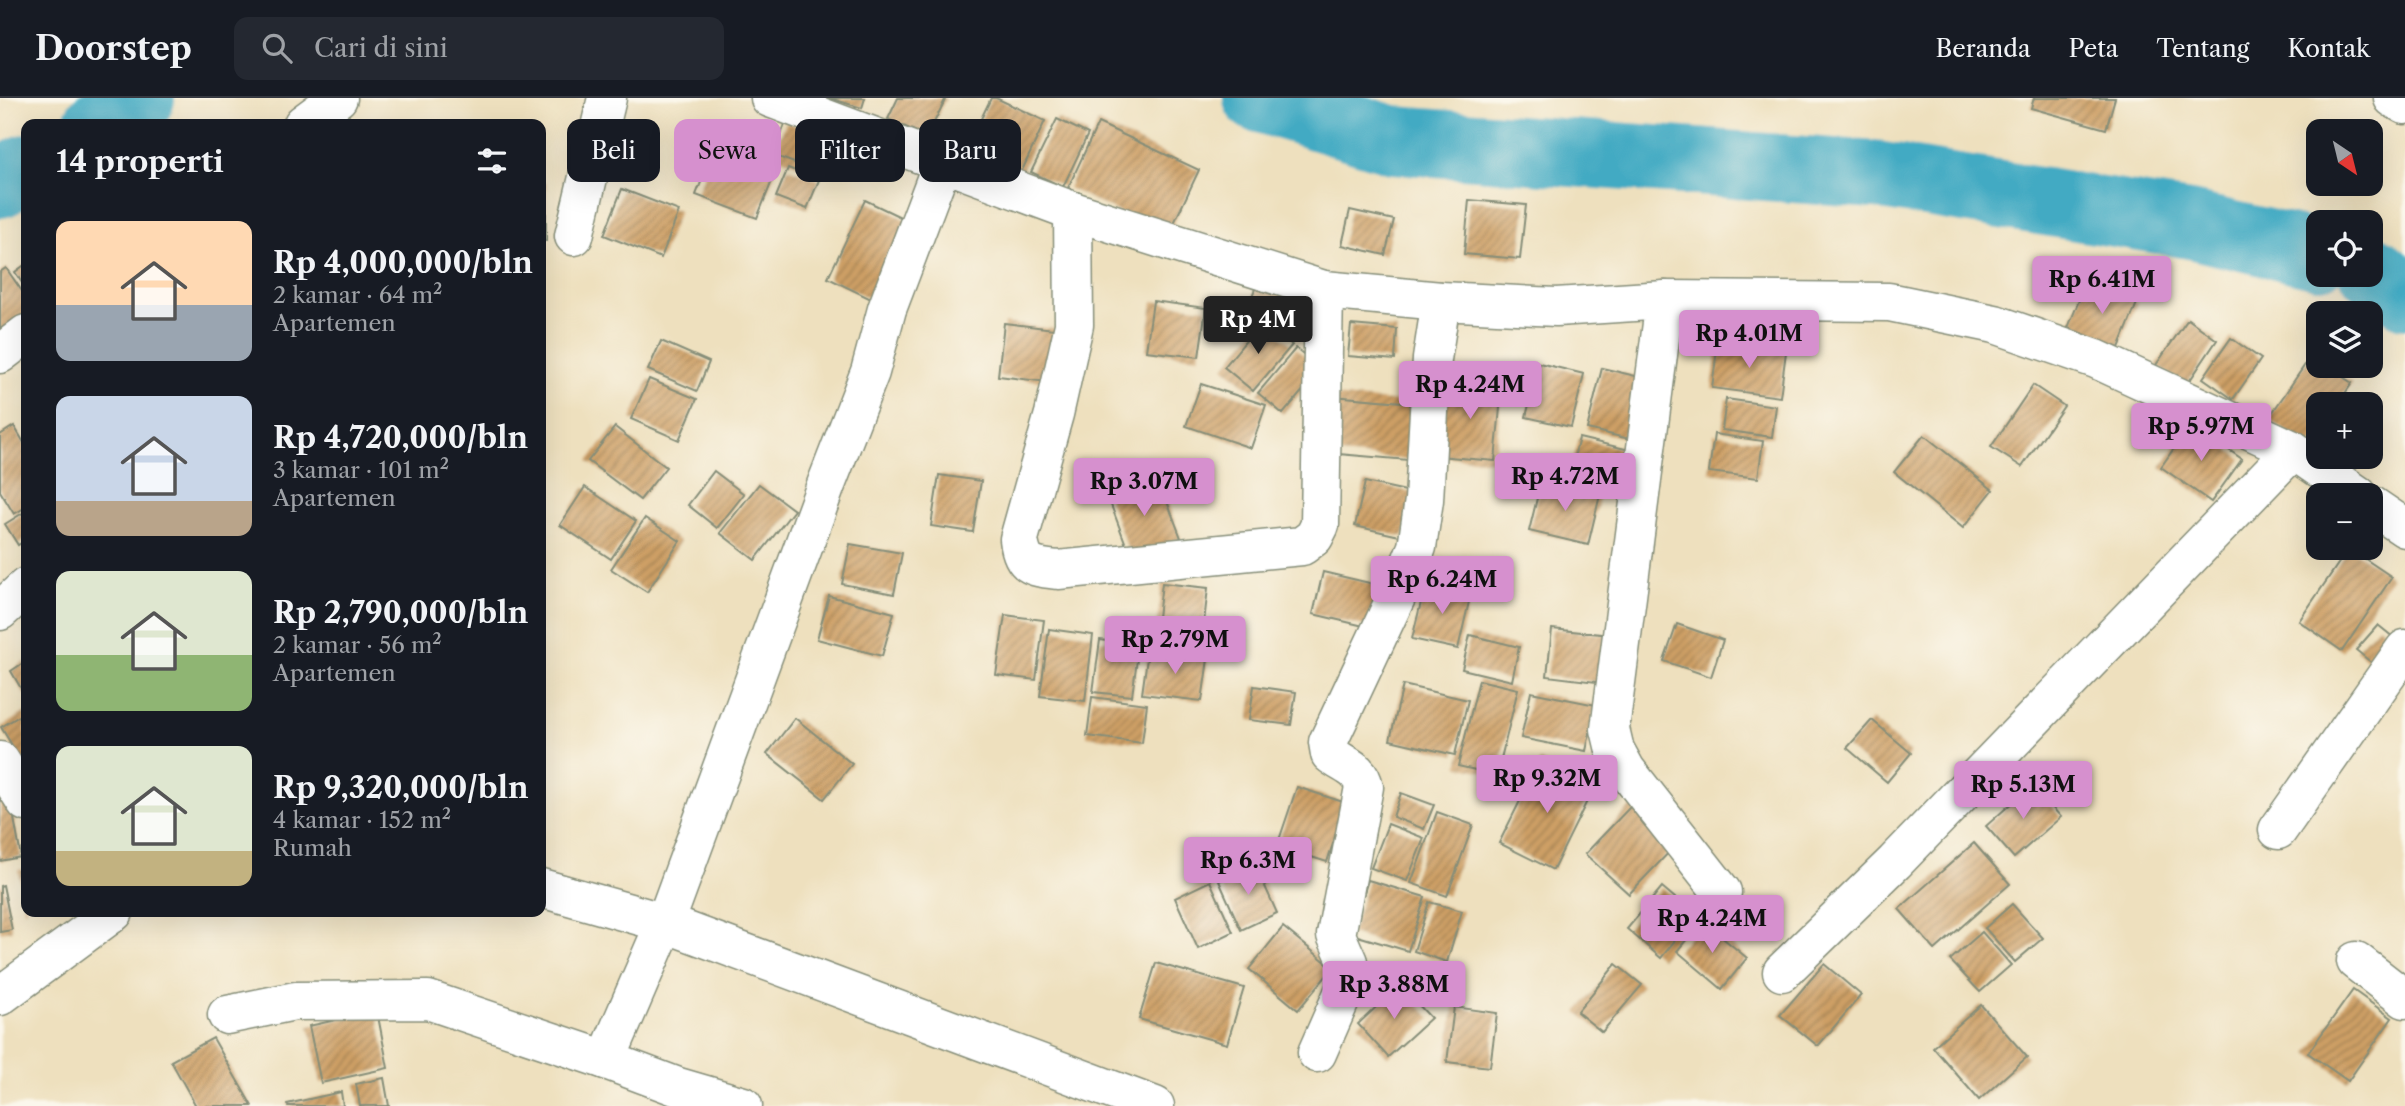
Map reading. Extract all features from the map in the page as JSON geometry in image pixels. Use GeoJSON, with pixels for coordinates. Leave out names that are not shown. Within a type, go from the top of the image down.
{"type":"FeatureCollection","features":[{"type":"Feature","properties":{"kind":"street"},"geometry":{"type":"LineString","coordinates":[[310,119],[338,98]]}},
{"type":"Feature","properties":{"kind":"street"},"geometry":{"type":"LineString","coordinates":[[574,236],[607,98]]}},
{"type":"Feature","properties":{"kind":"street"},"geometry":{"type":"LineString","coordinates":[[770,98],[919,153]]}},
{"type":"Feature","properties":{"kind":"street"},"geometry":{"type":"LineString","coordinates":[[2393,98],[2405,105]]}},
{"type":"Feature","properties":{"kind":"street"},"geometry":{"type":"LineString","coordinates":[[606,1060],[665,923],[870,372],[887,309],[935,182]]}},
{"type":"Feature","properties":{"kind":"street"},"geometry":{"type":"LineString","coordinates":[[996,182],[1073,211],[1324,290],[1441,301],[1556,307],[1665,300],[1889,302],[1995,324],[2096,359],[2293,450],[2341,483]]}},
{"type":"Feature","properties":{"kind":"street"},"geometry":{"type":"LineString","coordinates":[[1073,211],[1074,324],[1054,414],[1019,539],[1021,554],[1035,567],[1058,570],[1302,546],[1309,542],[1320,525],[1324,290]]}},
{"type":"Feature","properties":{"kind":"street"},"geometry":{"type":"LineString","coordinates":[[1665,300],[1610,729],[1615,750],[1626,770],[1721,892]]}},
{"type":"Feature","properties":{"kind":"street"},"geometry":{"type":"LineString","coordinates":[[1317,1053],[1349,980],[1348,962],[1336,935],[1364,787],[1362,777],[1357,771],[1330,754],[1328,742],[1417,547],[1424,500],[1432,359],[1441,301]]}},
{"type":"Feature","properties":{"kind":"street"},"geometry":{"type":"LineString","coordinates":[[0,354],[21,338]]}},
{"type":"Feature","properties":{"kind":"street"},"geometry":{"type":"LineString","coordinates":[[1782,972],[1895,862],[2293,450]]}},
{"type":"Feature","properties":{"kind":"street"},"geometry":{"type":"LineString","coordinates":[[2383,513],[2405,528]]}},
{"type":"Feature","properties":{"kind":"street"},"geometry":{"type":"LineString","coordinates":[[0,611],[21,592]]}},
{"type":"Feature","properties":{"kind":"street"},"geometry":{"type":"LineString","coordinates":[[2278,830],[2405,649]]}},
{"type":"Feature","properties":{"kind":"street"},"geometry":{"type":"LineString","coordinates":[[0,761],[21,794]]}},
{"type":"Feature","properties":{"kind":"street"},"geometry":{"type":"LineString","coordinates":[[546,889],[665,923],[1155,1106]]}},
{"type":"Feature","properties":{"kind":"street"},"geometry":{"type":"LineString","coordinates":[[0,996],[101,917]]}},
{"type":"Feature","properties":{"kind":"street"},"geometry":{"type":"LineString","coordinates":[[2356,961],[2405,999]]}},
{"type":"Feature","properties":{"kind":"street"},"geometry":{"type":"LineString","coordinates":[[227,1015],[295,1000],[429,1000],[678,1087],[743,1106]]}},
{"type":"Feature","properties":{"kind":"building"},"geometry":{"type":"Polygon","coordinates":[[[829,98],[865,98],[862,108],[829,98]]]}},
{"type":"Feature","properties":{"kind":"building"},"geometry":{"type":"Polygon","coordinates":[[[898,98],[946,98],[936,119],[919,119],[919,133],[905,127],[905,119],[888,119],[898,98]]]}},
{"type":"Feature","properties":{"kind":"building"},"geometry":{"type":"Polygon","coordinates":[[[991,98],[996,98],[1045,121],[1021,173],[1021,119],[981,119],[991,98]]]}},
{"type":"Feature","properties":{"kind":"building"},"geometry":{"type":"Polygon","coordinates":[[[2034,98],[2115,98],[2106,129],[2031,108],[2034,98]]]}},
{"type":"Feature","properties":{"kind":"building"},"geometry":{"type":"Polygon","coordinates":[[[1057,119],[1088,134],[1063,187],[1031,172],[1057,119]]]}},
{"type":"Feature","properties":{"kind":"building"},"geometry":{"type":"Polygon","coordinates":[[[786,122],[795,125],[795,163],[781,158],[781,135],[786,122]]]}},
{"type":"Feature","properties":{"kind":"building"},"geometry":{"type":"Polygon","coordinates":[[[1098,123],[1199,170],[1168,236],[1068,188],[1098,123]]]}},
{"type":"Feature","properties":{"kind":"building"},"geometry":{"type":"Polygon","coordinates":[[[788,168],[795,171],[795,182],[818,182],[807,209],[776,197],[788,168]]]}},
{"type":"Feature","properties":{"kind":"building"},"geometry":{"type":"Polygon","coordinates":[[[701,182],[772,182],[757,218],[696,195],[701,182]]]}},
{"type":"Feature","properties":{"kind":"building"},"geometry":{"type":"Polygon","coordinates":[[[622,189],[679,211],[661,258],[604,235],[622,189]]]}},
{"type":"Feature","properties":{"kind":"building"},"geometry":{"type":"Polygon","coordinates":[[[865,200],[911,222],[873,300],[828,278],[865,200]]]}},
{"type":"Feature","properties":{"kind":"building"},"geometry":{"type":"Polygon","coordinates":[[[1469,200],[1526,205],[1520,259],[1464,254],[1469,200]]]}},
{"type":"Feature","properties":{"kind":"building"},"geometry":{"type":"Polygon","coordinates":[[[1350,210],[1394,220],[1385,255],[1342,245],[1350,210]]]}},
{"type":"Feature","properties":{"kind":"building"},"geometry":{"type":"Polygon","coordinates":[[[6,268],[21,290],[21,330],[0,345],[0,272],[6,268]]]}},
{"type":"Feature","properties":{"kind":"building"},"geometry":{"type":"Polygon","coordinates":[[[21,268],[21,281],[15,272],[21,268]]]}},
{"type":"Feature","properties":{"kind":"building"},"geometry":{"type":"Polygon","coordinates":[[[1258,281],[1305,300],[1296,323],[1249,304],[1258,281]]]}},
{"type":"Feature","properties":{"kind":"building"},"geometry":{"type":"Polygon","coordinates":[[[2086,283],[2137,303],[2119,348],[2068,328],[2086,283]]]}},
{"type":"Feature","properties":{"kind":"building"},"geometry":{"type":"Polygon","coordinates":[[[1153,301],[1206,308],[1199,357],[1146,351],[1153,301]]]}},
{"type":"Feature","properties":{"kind":"building"},"geometry":{"type":"Polygon","coordinates":[[[2188,319],[2217,340],[2186,386],[2156,365],[2188,319]]]}},
{"type":"Feature","properties":{"kind":"building"},"geometry":{"type":"Polygon","coordinates":[[[1263,320],[1292,345],[1253,391],[1224,367],[1263,320]]]}},
{"type":"Feature","properties":{"kind":"building"},"geometry":{"type":"Polygon","coordinates":[[[1004,323],[1063,330],[1056,383],[998,376],[1004,323]]]}},
{"type":"Feature","properties":{"kind":"building"},"geometry":{"type":"Polygon","coordinates":[[[1351,325],[1397,329],[1395,360],[1348,356],[1351,325]]]}},
{"type":"Feature","properties":{"kind":"building"},"geometry":{"type":"Polygon","coordinates":[[[2231,338],[2261,359],[2233,399],[2203,378],[2231,338]]]}},
{"type":"Feature","properties":{"kind":"building"},"geometry":{"type":"Polygon","coordinates":[[[661,341],[709,362],[697,391],[648,370],[661,341]]]}},
{"type":"Feature","properties":{"kind":"building"},"geometry":{"type":"Polygon","coordinates":[[[1718,342],[1786,352],[1780,397],[1712,388],[1718,342]]]}},
{"type":"Feature","properties":{"kind":"building"},"geometry":{"type":"Polygon","coordinates":[[[1296,348],[1321,369],[1283,414],[1258,393],[1296,348]]]}},
{"type":"Feature","properties":{"kind":"building"},"geometry":{"type":"Polygon","coordinates":[[[1539,363],[1584,374],[1571,427],[1526,417],[1539,363]]]}},
{"type":"Feature","properties":{"kind":"building"},"geometry":{"type":"Polygon","coordinates":[[[2306,363],[2306,378],[2344,378],[2352,383],[2346,392],[2306,392],[2306,445],[2268,419],[2306,363]]]}},
{"type":"Feature","properties":{"kind":"building"},"geometry":{"type":"Polygon","coordinates":[[[1602,368],[1648,379],[1634,440],[1587,429],[1602,368]]]}},
{"type":"Feature","properties":{"kind":"building"},"geometry":{"type":"Polygon","coordinates":[[[649,379],[697,399],[679,440],[631,419],[649,379]]]}},
{"type":"Feature","properties":{"kind":"building"},"geometry":{"type":"Polygon","coordinates":[[[1445,381],[1502,386],[1495,461],[1438,456],[1445,381]]]}},
{"type":"Feature","properties":{"kind":"building"},"geometry":{"type":"Polygon","coordinates":[[[1201,384],[1266,405],[1251,448],[1186,426],[1201,384]]]}},
{"type":"Feature","properties":{"kind":"building"},"geometry":{"type":"Polygon","coordinates":[[[2033,385],[2064,406],[2022,467],[1991,447],[2033,385]]]}},
{"type":"Feature","properties":{"kind":"building"},"geometry":{"type":"Polygon","coordinates":[[[1332,396],[1414,403],[1408,460],[1327,453],[1332,396]]]}},
{"type":"Feature","properties":{"kind":"building"},"geometry":{"type":"Polygon","coordinates":[[[1726,399],[1776,406],[1772,437],[1722,430],[1726,399]]]}},
{"type":"Feature","properties":{"kind":"building"},"geometry":{"type":"Polygon","coordinates":[[[2191,424],[2242,459],[2211,502],[2161,467],[2191,424]]]}},
{"type":"Feature","properties":{"kind":"building"},"geometry":{"type":"Polygon","coordinates":[[[14,426],[21,438],[21,510],[14,514],[0,491],[0,435],[14,426]]]}},
{"type":"Feature","properties":{"kind":"building"},"geometry":{"type":"Polygon","coordinates":[[[615,427],[666,467],[640,500],[588,461],[615,427]]]}},
{"type":"Feature","properties":{"kind":"building"},"geometry":{"type":"Polygon","coordinates":[[[1714,434],[1763,441],[1758,478],[1709,472],[1714,434]]]}},
{"type":"Feature","properties":{"kind":"building"},"geometry":{"type":"Polygon","coordinates":[[[1924,435],[1993,490],[1963,528],[1894,472],[1924,435]]]}},
{"type":"Feature","properties":{"kind":"building"},"geometry":{"type":"Polygon","coordinates":[[[1579,438],[1634,451],[1625,490],[1569,477],[1579,438]]]}},
{"type":"Feature","properties":{"kind":"building"},"geometry":{"type":"Polygon","coordinates":[[[714,471],[744,494],[717,528],[688,505],[714,471]]]}},
{"type":"Feature","properties":{"kind":"building"},"geometry":{"type":"Polygon","coordinates":[[[939,475],[981,481],[973,532],[931,526],[939,475]]]}},
{"type":"Feature","properties":{"kind":"building"},"geometry":{"type":"Polygon","coordinates":[[[1158,478],[1181,538],[1131,558],[1108,497],[1158,478]]]}},
{"type":"Feature","properties":{"kind":"building"},"geometry":{"type":"Polygon","coordinates":[[[1365,482],[1415,493],[1404,537],[1355,526],[1365,482]]]}},
{"type":"Feature","properties":{"kind":"building"},"geometry":{"type":"Polygon","coordinates":[[[1541,482],[1600,495],[1588,545],[1529,531],[1541,482]]]}},
{"type":"Feature","properties":{"kind":"building"},"geometry":{"type":"Polygon","coordinates":[[[759,484],[794,510],[755,560],[720,533],[759,484]]]}},
{"type":"Feature","properties":{"kind":"building"},"geometry":{"type":"Polygon","coordinates":[[[585,487],[636,521],[611,559],[560,525],[585,487]]]}},
{"type":"Feature","properties":{"kind":"building"},"geometry":{"type":"Polygon","coordinates":[[[21,514],[21,543],[18,545],[5,524],[21,514]]]}},
{"type":"Feature","properties":{"kind":"building"},"geometry":{"type":"Polygon","coordinates":[[[645,518],[680,541],[647,592],[611,569],[645,518]]]}},
{"type":"Feature","properties":{"kind":"building"},"geometry":{"type":"Polygon","coordinates":[[[850,544],[902,553],[894,594],[842,584],[850,544]]]}},
{"type":"Feature","properties":{"kind":"building"},"geometry":{"type":"Polygon","coordinates":[[[2341,560],[2367,560],[2392,577],[2342,651],[2299,621],[2341,560]]]}},
{"type":"Feature","properties":{"kind":"building"},"geometry":{"type":"Polygon","coordinates":[[[1323,572],[1378,585],[1368,627],[1313,614],[1323,572]]]}},
{"type":"Feature","properties":{"kind":"building"},"geometry":{"type":"Polygon","coordinates":[[[1426,582],[1471,593],[1458,649],[1412,639],[1426,582]]]}},
{"type":"Feature","properties":{"kind":"building"},"geometry":{"type":"Polygon","coordinates":[[[1162,583],[1208,588],[1201,648],[1155,643],[1162,583]]]}},
{"type":"Feature","properties":{"kind":"building"},"geometry":{"type":"Polygon","coordinates":[[[829,596],[894,613],[882,656],[817,639],[829,596]]]}},
{"type":"Feature","properties":{"kind":"building"},"geometry":{"type":"Polygon","coordinates":[[[1005,615],[1044,620],[1036,680],[996,675],[1005,615]]]}},
{"type":"Feature","properties":{"kind":"building"},"geometry":{"type":"Polygon","coordinates":[[[1677,624],[1723,640],[1711,677],[1664,661],[1677,624]]]}},
{"type":"Feature","properties":{"kind":"building"},"geometry":{"type":"Polygon","coordinates":[[[2378,625],[2404,646],[2383,672],[2356,650],[2378,625]]]}},
{"type":"Feature","properties":{"kind":"building"},"geometry":{"type":"Polygon","coordinates":[[[1049,629],[1093,635],[1085,701],[1040,696],[1049,629]]]}},
{"type":"Feature","properties":{"kind":"building"},"geometry":{"type":"Polygon","coordinates":[[[1552,629],[1610,635],[1604,683],[1547,676],[1552,629]]]}},
{"type":"Feature","properties":{"kind":"building"},"geometry":{"type":"Polygon","coordinates":[[[1470,635],[1519,647],[1512,681],[1462,669],[1470,635]]]}},
{"type":"Feature","properties":{"kind":"building"},"geometry":{"type":"Polygon","coordinates":[[[1100,640],[1139,645],[1132,696],[1093,692],[1100,640]]]}},
{"type":"Feature","properties":{"kind":"building"},"geometry":{"type":"Polygon","coordinates":[[[1148,651],[1208,659],[1202,701],[1142,694],[1148,651]]]}},
{"type":"Feature","properties":{"kind":"building"},"geometry":{"type":"Polygon","coordinates":[[[21,664],[21,688],[11,671],[21,664]]]}},
{"type":"Feature","properties":{"kind":"building"},"geometry":{"type":"Polygon","coordinates":[[[1479,680],[1518,689],[1497,775],[1458,766],[1479,680]]]}},
{"type":"Feature","properties":{"kind":"building"},"geometry":{"type":"Polygon","coordinates":[[[1403,685],[1468,700],[1455,755],[1390,740],[1403,685]]]}},
{"type":"Feature","properties":{"kind":"building"},"geometry":{"type":"Polygon","coordinates":[[[1254,686],[1296,692],[1291,725],[1249,720],[1254,686]]]}},
{"type":"Feature","properties":{"kind":"building"},"geometry":{"type":"Polygon","coordinates":[[[1531,692],[1596,705],[1586,751],[1521,738],[1531,692]]]}},
{"type":"Feature","properties":{"kind":"building"},"geometry":{"type":"Polygon","coordinates":[[[1092,697],[1147,704],[1142,743],[1087,736],[1092,697]]]}},
{"type":"Feature","properties":{"kind":"building"},"geometry":{"type":"Polygon","coordinates":[[[21,715],[21,760],[1,727],[21,715]]]}},
{"type":"Feature","properties":{"kind":"building"},"geometry":{"type":"Polygon","coordinates":[[[795,718],[852,764],[824,799],[767,754],[795,718]]]}},
{"type":"Feature","properties":{"kind":"building"},"geometry":{"type":"Polygon","coordinates":[[[1872,720],[1911,753],[1887,782],[1847,748],[1872,720]]]}},
{"type":"Feature","properties":{"kind":"building"},"geometry":{"type":"Polygon","coordinates":[[[1540,761],[1594,787],[1553,870],[1499,843],[1540,761]]]}},
{"type":"Feature","properties":{"kind":"building"},"geometry":{"type":"Polygon","coordinates":[[[2032,785],[2061,817],[2014,858],[1986,826],[2032,785]]]}},
{"type":"Feature","properties":{"kind":"building"},"geometry":{"type":"Polygon","coordinates":[[[1297,787],[1346,803],[1327,862],[1277,846],[1297,787]]]}},
{"type":"Feature","properties":{"kind":"building"},"geometry":{"type":"Polygon","coordinates":[[[1401,793],[1434,805],[1424,829],[1393,817],[1401,793]]]}},
{"type":"Feature","properties":{"kind":"building"},"geometry":{"type":"Polygon","coordinates":[[[10,796],[21,857],[0,861],[0,798],[10,796]]]}},
{"type":"Feature","properties":{"kind":"building"},"geometry":{"type":"Polygon","coordinates":[[[1631,806],[1674,847],[1629,894],[1585,854],[1631,806]]]}},
{"type":"Feature","properties":{"kind":"building"},"geometry":{"type":"Polygon","coordinates":[[[1437,812],[1473,825],[1447,896],[1411,883],[1437,812]]]}},
{"type":"Feature","properties":{"kind":"building"},"geometry":{"type":"Polygon","coordinates":[[[1388,824],[1424,838],[1407,881],[1371,868],[1388,824]]]}},
{"type":"Feature","properties":{"kind":"building"},"geometry":{"type":"Polygon","coordinates":[[[1974,843],[2010,884],[1935,950],[1899,909],[1974,843]]]}},
{"type":"Feature","properties":{"kind":"building"},"geometry":{"type":"Polygon","coordinates":[[[1255,864],[1277,913],[1241,930],[1219,881],[1255,864]]]}},
{"type":"Feature","properties":{"kind":"building"},"geometry":{"type":"Polygon","coordinates":[[[1368,880],[1425,897],[1408,951],[1351,934],[1368,880]]]}},
{"type":"Feature","properties":{"kind":"building"},"geometry":{"type":"Polygon","coordinates":[[[1210,881],[1233,932],[1198,949],[1175,898],[1210,881]]]}},
{"type":"Feature","properties":{"kind":"building"},"geometry":{"type":"Polygon","coordinates":[[[3,885],[12,930],[0,932],[0,886],[3,885]]]}},
{"type":"Feature","properties":{"kind":"building"},"geometry":{"type":"Polygon","coordinates":[[[1662,887],[1695,915],[1661,958],[1627,929],[1662,887]]]}},
{"type":"Feature","properties":{"kind":"building"},"geometry":{"type":"Polygon","coordinates":[[[1429,902],[1462,911],[1447,962],[1414,951],[1429,902]]]}},
{"type":"Feature","properties":{"kind":"building"},"geometry":{"type":"Polygon","coordinates":[[[2012,904],[2043,938],[2015,962],[1985,928],[2012,904]]]}},
{"type":"Feature","properties":{"kind":"building"},"geometry":{"type":"Polygon","coordinates":[[[1702,921],[1747,958],[1722,989],[1677,951],[1702,921]]]}},
{"type":"Feature","properties":{"kind":"building"},"geometry":{"type":"Polygon","coordinates":[[[1283,927],[1333,968],[1298,1010],[1249,969],[1283,927]]]}},
{"type":"Feature","properties":{"kind":"building"},"geometry":{"type":"Polygon","coordinates":[[[1982,932],[2011,965],[1980,992],[1950,960],[1982,932]]]}},
{"type":"Feature","properties":{"kind":"building"},"geometry":{"type":"Polygon","coordinates":[[[1156,963],[1244,988],[1227,1044],[1139,1019],[1156,963]]]}},
{"type":"Feature","properties":{"kind":"building"},"geometry":{"type":"Polygon","coordinates":[[[1616,964],[1642,985],[1602,1032],[1577,1012],[1616,964]]]}},
{"type":"Feature","properties":{"kind":"building"},"geometry":{"type":"Polygon","coordinates":[[[1824,964],[1861,995],[1818,1046],[1780,1015],[1824,964]]]}},
{"type":"Feature","properties":{"kind":"building"},"geometry":{"type":"Polygon","coordinates":[[[1400,985],[1431,1018],[1388,1057],[1358,1024],[1400,985]]]}},
{"type":"Feature","properties":{"kind":"building"},"geometry":{"type":"Polygon","coordinates":[[[2353,990],[2392,1018],[2348,1081],[2308,1053],[2353,990]]]}},
{"type":"Feature","properties":{"kind":"building"},"geometry":{"type":"Polygon","coordinates":[[[1981,1005],[2027,1057],[1979,1100],[1933,1047],[1981,1005]]]}},
{"type":"Feature","properties":{"kind":"building"},"geometry":{"type":"Polygon","coordinates":[[[1454,1007],[1497,1013],[1490,1067],[1447,1062],[1454,1007]]]}},
{"type":"Feature","properties":{"kind":"building"},"geometry":{"type":"Polygon","coordinates":[[[377,1011],[388,1068],[321,1083],[309,1026],[377,1011]]]}},
{"type":"Feature","properties":{"kind":"building"},"geometry":{"type":"Polygon","coordinates":[[[213,1038],[252,1106],[196,1106],[171,1061],[213,1038]]]}},
{"type":"Feature","properties":{"kind":"building"},"geometry":{"type":"Polygon","coordinates":[[[384,1078],[389,1106],[360,1106],[356,1084],[384,1078]]]}},
{"type":"Feature","properties":{"kind":"building"},"geometry":{"type":"Polygon","coordinates":[[[341,1092],[343,1106],[287,1104],[341,1092]]]}},
{"type":"Feature","properties":{"kind":"waterway"},"geometry":{"type":"LineString","coordinates":[[105,119],[141,98]]}},
{"type":"Feature","properties":{"kind":"waterway"},"geometry":{"type":"LineString","coordinates":[[1257,98],[1394,140],[1876,175],[2190,225],[2306,252]]}},
{"type":"Feature","properties":{"kind":"waterway"},"geometry":{"type":"LineString","coordinates":[[0,184],[21,171]]}},
{"type":"Feature","properties":{"kind":"waterway"},"geometry":{"type":"LineString","coordinates":[[2383,278],[2405,295]]}}]}
